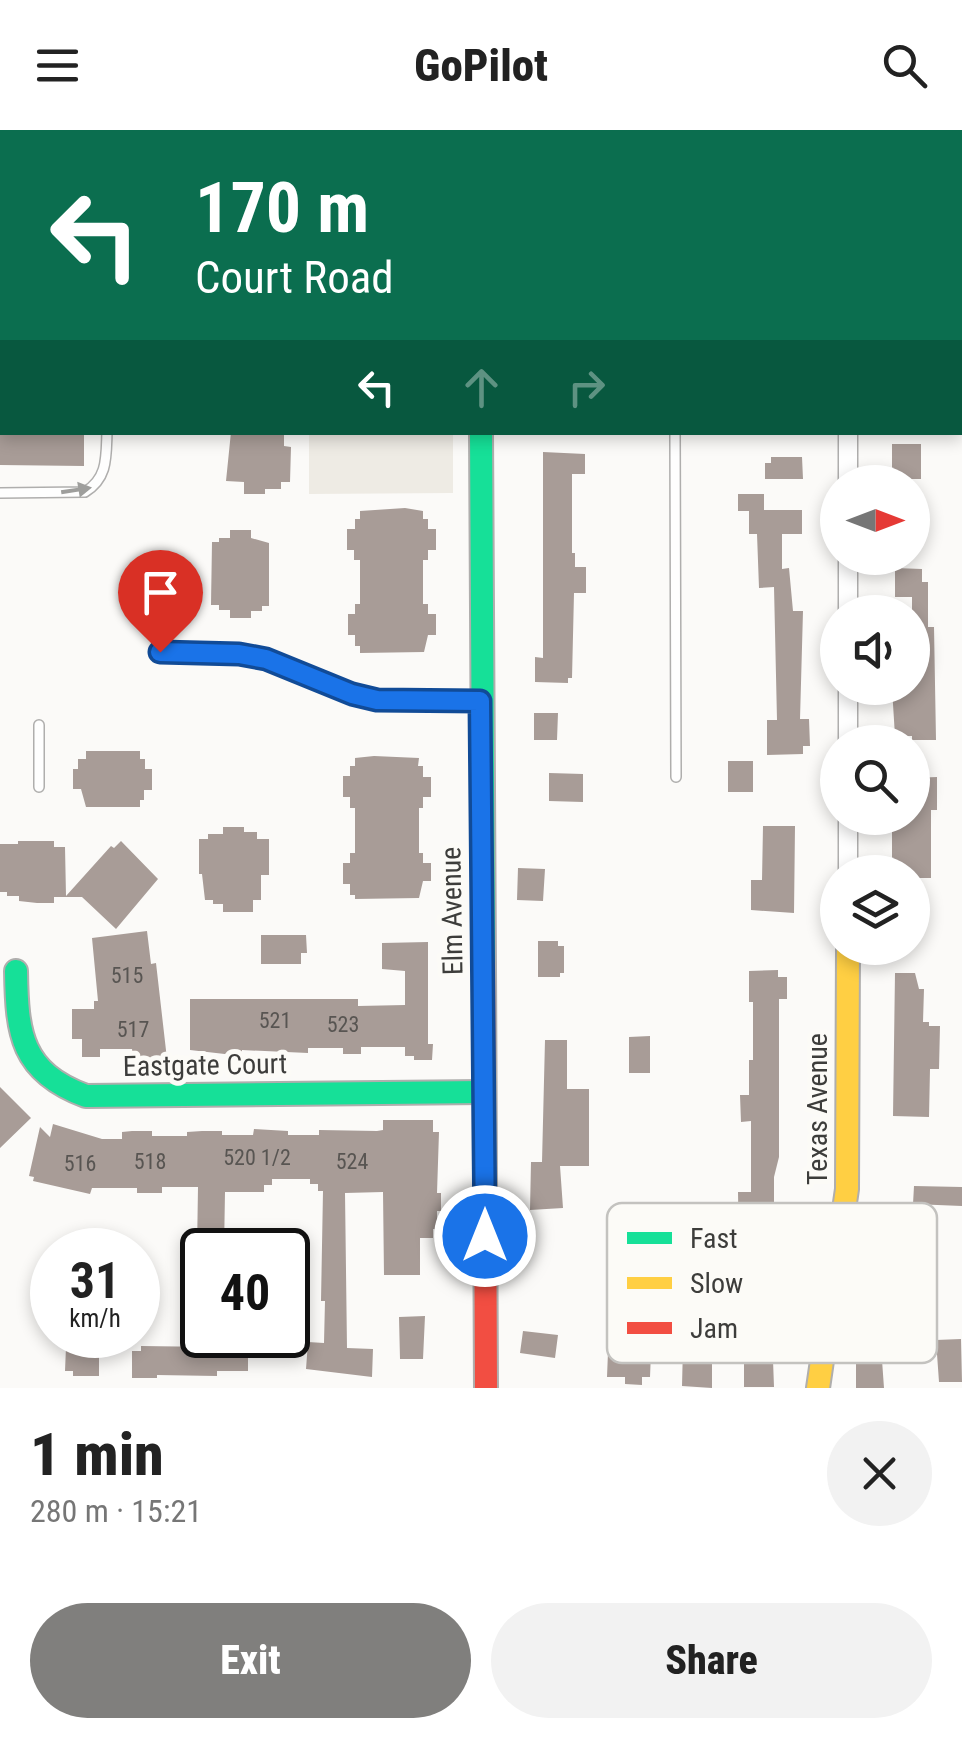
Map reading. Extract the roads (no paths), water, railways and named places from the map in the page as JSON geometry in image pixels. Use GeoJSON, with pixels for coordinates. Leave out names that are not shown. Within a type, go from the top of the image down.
{"type":"FeatureCollection","features":[{"type":"Feature","properties":{"kind":"street","name":"Elm Avenue"},"geometry":{"type":"LineString","coordinates":[[481,435],[486,1388]]}},
{"type":"Feature","properties":{"kind":"street"},"geometry":{"type":"LineString","coordinates":[[848,435],[848,465]]}},
{"type":"Feature","properties":{"kind":"street"},"geometry":{"type":"LineString","coordinates":[[160,652],[239,654],[266,659],[352,694],[377,700],[480,701]]}},
{"type":"Feature","properties":{"kind":"street","name":"Texas Avenue"},"geometry":{"type":"LineString","coordinates":[[846,1203],[848,965]]}},
{"type":"Feature","properties":{"kind":"street","name":"Eastgate Court"},"geometry":{"type":"LineString","coordinates":[[16,971],[16,1024],[26,1051],[49,1079],[86,1096],[484,1092]]}},
{"type":"Feature","properties":{"kind":"street","name":"Texas Avenue"},"geometry":{"type":"LineString","coordinates":[[818,1388],[820,1363]]}},
{"type":"Feature","properties":{"kind":"lane"},"geometry":{"type":"LineString","coordinates":[[0,493],[85,492],[97,485],[106,466],[106,435]]}},
{"type":"Feature","properties":{"kind":"lane"},"geometry":{"type":"LineString","coordinates":[[676,435],[676,776]]}},
{"type":"Feature","properties":{"kind":"lane"},"geometry":{"type":"LineString","coordinates":[[39,726],[39,787]]}}]}
